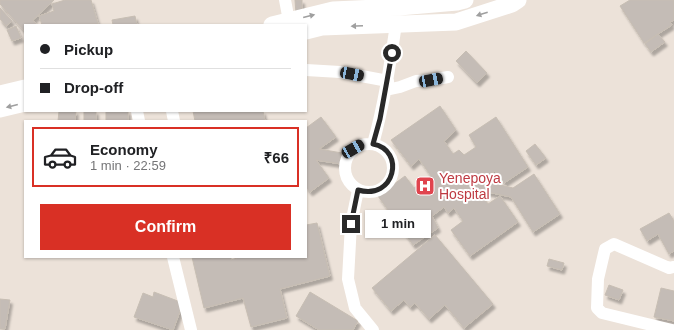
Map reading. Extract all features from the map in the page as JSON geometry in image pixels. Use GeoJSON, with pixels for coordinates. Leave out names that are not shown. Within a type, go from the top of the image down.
{"type":"FeatureCollection","features":[{"type":"Feature","properties":{"kind":"main road"},"geometry":{"type":"LineString","coordinates":[[276,24],[333,10],[399,7],[465,0]]}},
{"type":"Feature","properties":{"kind":"main road"},"geometry":{"type":"LineString","coordinates":[[307,31],[322,27],[456,22],[512,4],[518,0]]}},
{"type":"Feature","properties":{"kind":"main road"},"geometry":{"type":"LineString","coordinates":[[0,94],[24,88]]}},
{"type":"Feature","properties":{"kind":"main road"},"geometry":{"type":"LineString","coordinates":[[0,109],[24,103]]}},
{"type":"Feature","properties":{"kind":"street"},"geometry":{"type":"LineString","coordinates":[[285,0],[289,21]]}},
{"type":"Feature","properties":{"kind":"street"},"geometry":{"type":"LineString","coordinates":[[373,144],[387,85],[396,24]]}},
{"type":"Feature","properties":{"kind":"street"},"geometry":{"type":"LineString","coordinates":[[307,70],[340,72],[387,85],[400,87],[416,81],[448,77]]}},
{"type":"Feature","properties":{"kind":"street"},"geometry":{"type":"LineString","coordinates":[[373,144],[377,145],[390,156],[393,171],[391,178],[386,185],[373,192],[366,192],[358,190],[352,186],[345,172],[345,164],[353,149],[361,145],[373,144]]}},
{"type":"Feature","properties":{"kind":"street"},"geometry":{"type":"LineString","coordinates":[[358,190],[351,224],[348,279],[355,308],[373,330]]}},
{"type":"Feature","properties":{"kind":"street"},"geometry":{"type":"LineString","coordinates":[[672,330],[602,313],[597,308],[598,279],[605,249],[614,244],[669,268],[674,267]]}},
{"type":"Feature","properties":{"kind":"street"},"geometry":{"type":"LineString","coordinates":[[173,258],[191,330]]}},
{"type":"Feature","properties":{"kind":"building"},"geometry":{"type":"Polygon","coordinates":[[[0,0],[54,0],[33,20],[36,24],[24,24],[24,31],[0,4],[0,0]]]}},
{"type":"Feature","properties":{"kind":"building"},"geometry":{"type":"Polygon","coordinates":[[[65,0],[91,0],[98,24],[42,24],[39,16],[54,11],[52,4],[65,0]]]}},
{"type":"Feature","properties":{"kind":"building"},"geometry":{"type":"Polygon","coordinates":[[[295,0],[302,0],[302,14],[296,14],[295,0]]]}},
{"type":"Feature","properties":{"kind":"building"},"geometry":{"type":"Polygon","coordinates":[[[630,0],[674,0],[674,20],[670,22],[672,25],[644,43],[620,6],[630,0]]]}},
{"type":"Feature","properties":{"kind":"building"},"geometry":{"type":"Polygon","coordinates":[[[0,8],[12,21],[6,26],[0,19],[0,8]]]}},
{"type":"Feature","properties":{"kind":"building"},"geometry":{"type":"Polygon","coordinates":[[[135,16],[137,24],[113,24],[112,20],[135,16]]]}},
{"type":"Feature","properties":{"kind":"building"},"geometry":{"type":"Polygon","coordinates":[[[16,26],[21,38],[12,41],[7,30],[16,26]]]}},
{"type":"Feature","properties":{"kind":"building"},"geometry":{"type":"Polygon","coordinates":[[[658,34],[665,42],[651,52],[645,44],[658,34]]]}},
{"type":"Feature","properties":{"kind":"building"},"geometry":{"type":"Polygon","coordinates":[[[466,51],[487,73],[477,83],[456,61],[466,51]]]}},
{"type":"Feature","properties":{"kind":"building"},"geometry":{"type":"Polygon","coordinates":[[[440,106],[456,130],[444,141],[453,154],[459,150],[464,155],[476,147],[469,135],[496,117],[528,167],[504,183],[495,171],[480,180],[513,188],[534,174],[560,214],[533,232],[511,197],[478,190],[488,204],[500,196],[518,222],[470,256],[451,230],[463,221],[454,208],[448,213],[444,207],[432,216],[438,228],[413,245],[378,196],[405,176],[414,188],[431,176],[419,159],[411,166],[391,140],[440,106]]]}},
{"type":"Feature","properties":{"kind":"building"},"geometry":{"type":"Polygon","coordinates":[[[59,112],[76,112],[75,120],[58,120],[59,112]]]}},
{"type":"Feature","properties":{"kind":"building"},"geometry":{"type":"Polygon","coordinates":[[[84,112],[96,112],[96,120],[84,120],[84,112]]]}},
{"type":"Feature","properties":{"kind":"building"},"geometry":{"type":"Polygon","coordinates":[[[106,112],[128,112],[128,120],[106,120],[106,112]]]}},
{"type":"Feature","properties":{"kind":"building"},"geometry":{"type":"Polygon","coordinates":[[[193,112],[263,112],[265,120],[195,120],[193,112]]]}},
{"type":"Feature","properties":{"kind":"building"},"geometry":{"type":"Polygon","coordinates":[[[321,117],[336,137],[319,149],[342,153],[341,164],[316,160],[329,178],[310,192],[307,188],[307,127],[321,117]]]}},
{"type":"Feature","properties":{"kind":"building"},"geometry":{"type":"Polygon","coordinates":[[[535,144],[546,158],[536,165],[526,151],[535,144]]]}},
{"type":"Feature","properties":{"kind":"building"},"geometry":{"type":"Polygon","coordinates":[[[669,213],[674,221],[674,251],[669,254],[658,234],[647,241],[640,229],[669,213]]]}},
{"type":"Feature","properties":{"kind":"building"},"geometry":{"type":"Polygon","coordinates":[[[317,223],[330,276],[280,289],[287,318],[251,327],[243,298],[204,308],[192,258],[231,258],[231,260],[237,258],[307,258],[307,225],[317,223]]]}},
{"type":"Feature","properties":{"kind":"building"},"geometry":{"type":"Polygon","coordinates":[[[435,235],[493,304],[464,328],[445,305],[429,319],[415,303],[410,307],[404,300],[391,311],[372,288],[435,235]]]}},
{"type":"Feature","properties":{"kind":"building"},"geometry":{"type":"Polygon","coordinates":[[[549,259],[564,263],[562,270],[547,266],[549,259]]]}},
{"type":"Feature","properties":{"kind":"building"},"geometry":{"type":"Polygon","coordinates":[[[609,285],[623,290],[619,300],[605,295],[609,285]]]}},
{"type":"Feature","properties":{"kind":"building"},"geometry":{"type":"Polygon","coordinates":[[[661,288],[674,291],[674,321],[654,317],[661,288]]]}},
{"type":"Feature","properties":{"kind":"building"},"geometry":{"type":"Polygon","coordinates":[[[154,292],[183,303],[173,330],[134,317],[143,293],[153,297],[154,292]]]}},
{"type":"Feature","properties":{"kind":"building"},"geometry":{"type":"Polygon","coordinates":[[[310,292],[358,321],[353,330],[319,330],[296,316],[310,292]]]}},
{"type":"Feature","properties":{"kind":"building"},"geometry":{"type":"Polygon","coordinates":[[[0,299],[10,300],[5,329],[0,329],[0,299]]]}},
{"type":"Feature","properties":{"kind":"place","name":"Yenepoya Hospital"},"geometry":{"type":"Point","coordinates":[425,186]}},
{"type":"Feature","properties":{"kind":"route"},"geometry":{"type":"LineString","coordinates":[[351,224],[358,190],[373,192],[380,189],[386,185],[391,178],[393,171],[390,156],[377,145],[373,144],[388,81],[392,53]]}}]}
